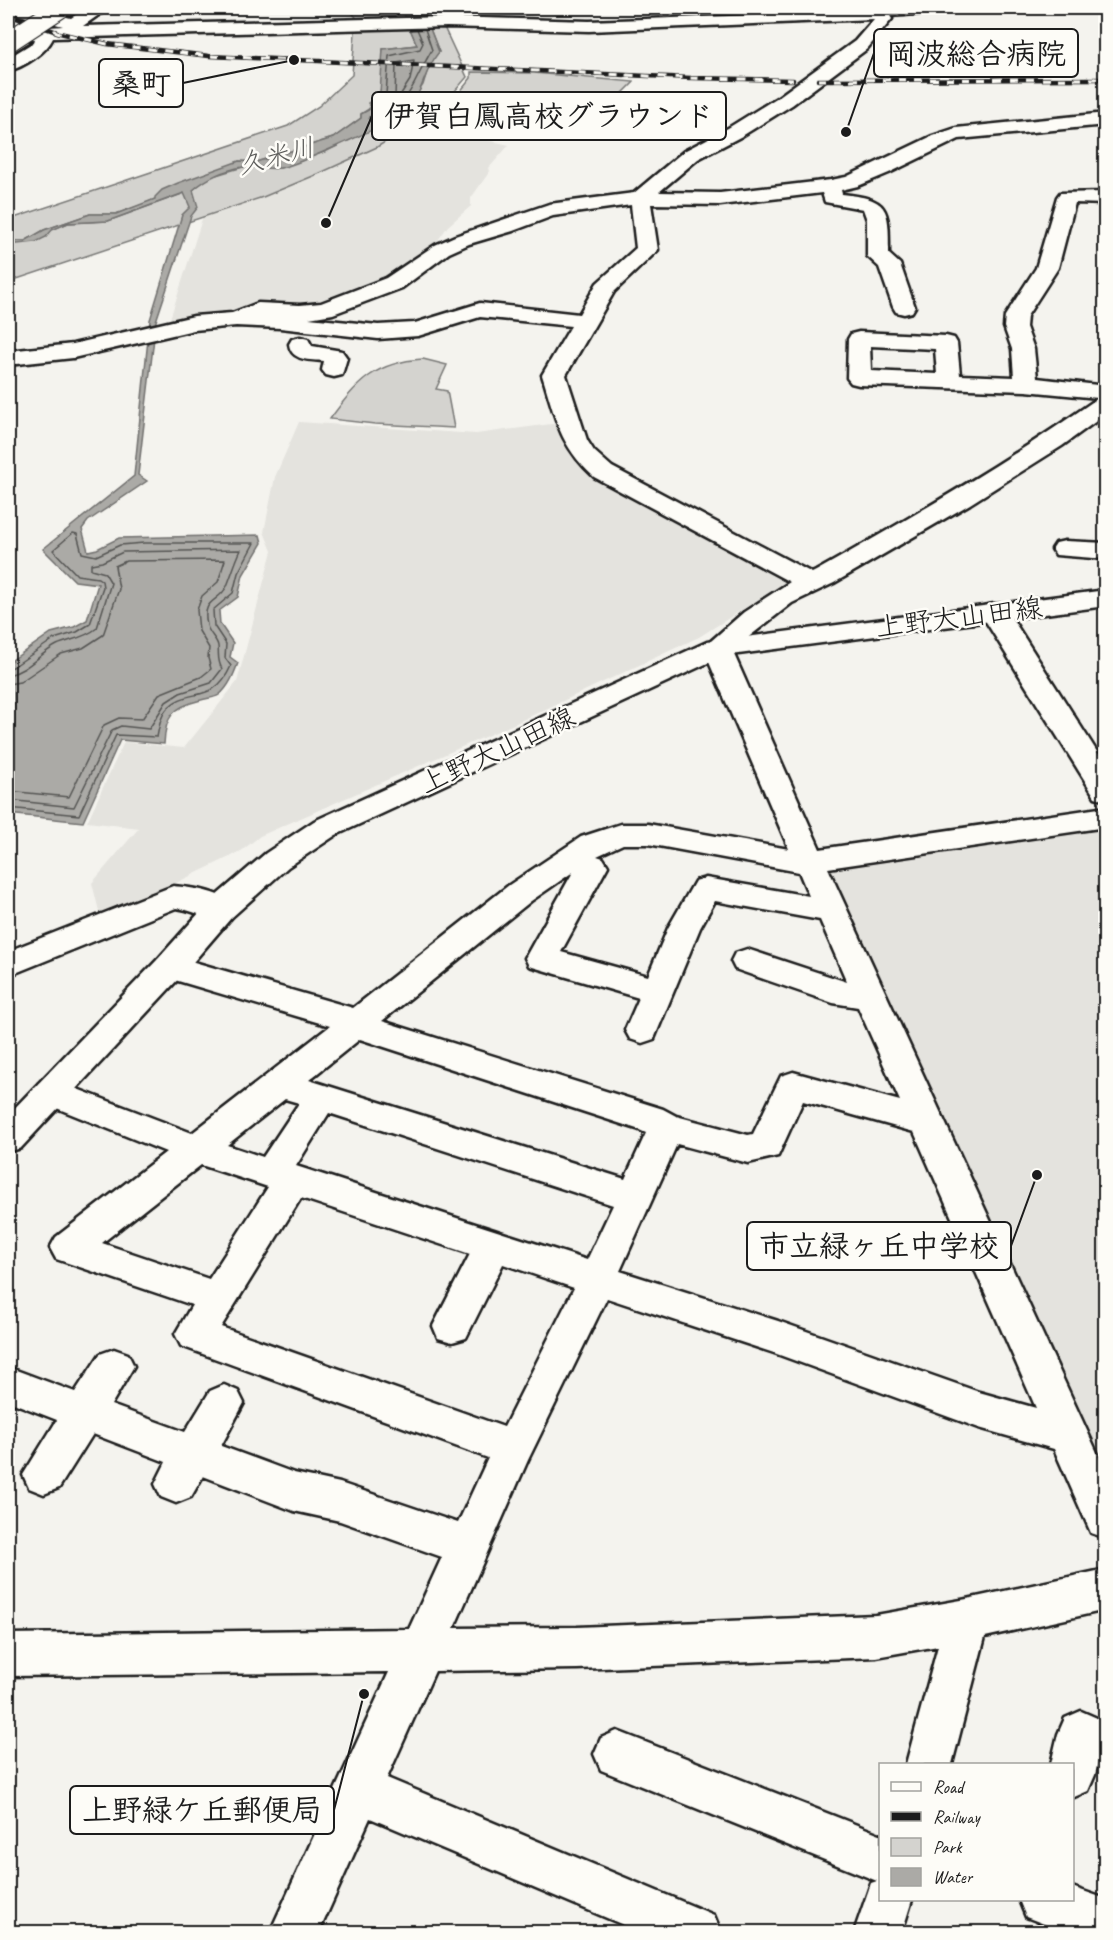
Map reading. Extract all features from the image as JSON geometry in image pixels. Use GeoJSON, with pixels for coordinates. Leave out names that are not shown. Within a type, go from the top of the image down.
{"type":"FeatureCollection","features":[{"type":"Feature","properties":{"kind":"main road"},"geometry":{"type":"LineString","coordinates":[[11,8],[75,28]]}},
{"type":"Feature","properties":{"kind":"main road"},"geometry":{"type":"LineString","coordinates":[[8,29],[40,8]]}},
{"type":"Feature","properties":{"kind":"main road"},"geometry":{"type":"LineString","coordinates":[[8,42],[60,8]]}},
{"type":"Feature","properties":{"kind":"main road"},"geometry":{"type":"LineString","coordinates":[[75,28],[96,8]]}},
{"type":"Feature","properties":{"kind":"main road"},"geometry":{"type":"LineString","coordinates":[[8,36],[46,34],[75,28],[352,25],[442,17],[589,26],[786,19],[930,8]]}},
{"type":"Feature","properties":{"kind":"main road"},"geometry":{"type":"LineString","coordinates":[[640,198],[691,156],[735,132],[785,100],[861,45],[883,19],[871,11]]}},
{"type":"Feature","properties":{"kind":"main road"},"geometry":{"type":"LineString","coordinates":[[8,66],[40,45],[46,34]]}},
{"type":"Feature","properties":{"kind":"main road"},"geometry":{"type":"LineString","coordinates":[[236,319],[258,310],[300,312],[325,309],[394,283],[442,249],[462,240],[507,227],[537,213],[640,198],[720,199],[831,186],[850,182],[882,169],[939,140],[956,134],[1106,119]]}},
{"type":"Feature","properties":{"kind":"main road"},"geometry":{"type":"LineString","coordinates":[[831,186],[832,198],[868,204],[876,210],[879,256],[889,264],[904,307]]}},
{"type":"Feature","properties":{"kind":"main road"},"geometry":{"type":"LineString","coordinates":[[1026,384],[1023,346],[1016,339],[1016,316],[1047,268],[1066,197],[1106,198]]}},
{"type":"Feature","properties":{"kind":"main road"},"geometry":{"type":"LineString","coordinates":[[640,198],[647,250],[605,288],[554,375],[575,440],[585,456],[603,472],[808,581]]}},
{"type":"Feature","properties":{"kind":"main road"},"geometry":{"type":"LineString","coordinates":[[8,358],[73,351],[194,323],[236,319],[280,321],[378,332],[418,329],[480,310],[584,321]]}},
{"type":"Feature","properties":{"kind":"main road"},"geometry":{"type":"LineString","coordinates":[[300,344],[300,348],[305,352],[334,356],[336,358],[334,370]]}},
{"type":"Feature","properties":{"kind":"main road"},"geometry":{"type":"LineString","coordinates":[[949,381],[1026,384],[1106,393]]}},
{"type":"Feature","properties":{"kind":"main road"},"geometry":{"type":"LineString","coordinates":[[1106,403],[1053,441],[961,499],[825,577],[808,581],[737,630],[717,648],[809,860],[1106,1519]]}},
{"type":"Feature","properties":{"kind":"main road"},"geometry":{"type":"LineString","coordinates":[[1065,549],[1106,551]]}},
{"type":"Feature","properties":{"kind":"main road","name":"上野大山田線"},"geometry":{"type":"LineString","coordinates":[[8,1138],[170,967],[220,910],[277,861],[326,828],[717,648],[1106,598]]}},
{"type":"Feature","properties":{"kind":"main road"},"geometry":{"type":"LineString","coordinates":[[994,612],[1106,790]]}},
{"type":"Feature","properties":{"kind":"main road"},"geometry":{"type":"LineString","coordinates":[[218,1298],[69,1248],[520,893],[592,844],[621,834],[639,834],[800,862],[1106,817]]}},
{"type":"Feature","properties":{"kind":"main road"},"geometry":{"type":"LineString","coordinates":[[573,857],[592,866],[541,958],[658,992]]}},
{"type":"Feature","properties":{"kind":"main road"},"geometry":{"type":"LineString","coordinates":[[642,1030],[684,928],[706,889],[832,911]]}},
{"type":"Feature","properties":{"kind":"main road"},"geometry":{"type":"LineString","coordinates":[[8,964],[173,897],[195,899],[220,910]]}},
{"type":"Feature","properties":{"kind":"main road"},"geometry":{"type":"LineString","coordinates":[[747,961],[845,994],[870,996]]}},
{"type":"Feature","properties":{"kind":"main road"},"geometry":{"type":"LineString","coordinates":[[170,967],[359,1022],[365,1028],[650,1119],[667,1127],[748,1149],[765,1146],[793,1085],[927,1122]]}},
{"type":"Feature","properties":{"kind":"main road"},"geometry":{"type":"LineString","coordinates":[[280,1084],[635,1197]]}},
{"type":"Feature","properties":{"kind":"main road"},"geometry":{"type":"LineString","coordinates":[[51,1092],[195,1149],[494,1244],[778,1338],[979,1410],[1067,1435]]}},
{"type":"Feature","properties":{"kind":"main road"},"geometry":{"type":"LineString","coordinates":[[322,1096],[283,1176],[218,1298],[195,1334],[513,1449]]}},
{"type":"Feature","properties":{"kind":"main road"},"geometry":{"type":"LineString","coordinates":[[294,1932],[513,1449],[597,1279],[667,1127]]}},
{"type":"Feature","properties":{"kind":"main road"},"geometry":{"type":"LineString","coordinates":[[452,1326],[494,1244]]}},
{"type":"Feature","properties":{"kind":"main road"},"geometry":{"type":"LineString","coordinates":[[44,1475],[114,1366]]}},
{"type":"Feature","properties":{"kind":"main road"},"geometry":{"type":"LineString","coordinates":[[8,1384],[84,1413],[185,1469],[340,1502],[469,1547]]}},
{"type":"Feature","properties":{"kind":"main road"},"geometry":{"type":"LineString","coordinates":[[185,1469],[224,1404]]}},
{"type":"Feature","properties":{"kind":"main road"},"geometry":{"type":"LineString","coordinates":[[8,1655],[83,1666],[421,1649],[577,1648],[865,1636],[967,1620],[1106,1589]]}},
{"type":"Feature","properties":{"kind":"main road"},"geometry":{"type":"LineString","coordinates":[[929,1763],[967,1620]]}},
{"type":"Feature","properties":{"kind":"main road"},"geometry":{"type":"LineString","coordinates":[[617,1754],[879,1858]]}},
{"type":"Feature","properties":{"kind":"main road"},"geometry":{"type":"LineString","coordinates":[[359,1790],[697,1932]]}},
{"type":"Feature","properties":{"kind":"main road"},"geometry":{"type":"LineString","coordinates":[[878,1932],[887,1901]]}},
{"type":"Feature","properties":{"kind":"main road"},"geometry":{"type":"LineString","coordinates":[[1048,1901],[1106,1924]]}},
{"type":"Feature","properties":{"kind":"shaded area"},"geometry":{"type":"Polygon","coordinates":[[[416,123],[509,145],[489,168],[490,171],[471,198],[471,206],[448,226],[429,253],[404,272],[321,306],[235,312],[169,322],[203,216],[318,174],[377,147],[416,123]]]}},
{"type":"Feature","properties":{"kind":"shaded area"},"geometry":{"type":"Polygon","coordinates":[[[299,422],[476,434],[559,423],[568,450],[585,466],[786,576],[786,582],[699,637],[516,723],[260,836],[240,852],[101,919],[92,883],[139,828],[87,822],[124,742],[184,748],[237,682],[272,551],[264,532],[275,477],[299,422]]]}},
{"type":"Feature","properties":{"kind":"shaded area"},"geometry":{"type":"Polygon","coordinates":[[[1105,822],[1105,1478],[830,871],[836,861],[1105,822]]]}},
{"type":"Feature","properties":{"kind":"green space"},"geometry":{"type":"Polygon","coordinates":[[[347,8],[401,8],[417,45],[383,49],[381,86],[375,102],[361,114],[361,118],[333,138],[256,162],[239,161],[144,204],[116,214],[90,214],[44,230],[25,241],[8,241],[8,220],[288,126],[319,106],[352,75],[356,17],[347,8]]]}},
{"type":"Feature","properties":{"kind":"green space"},"geometry":{"type":"Polygon","coordinates":[[[422,8],[435,8],[467,77],[449,98],[416,123],[377,147],[263,197],[8,282],[8,245],[46,237],[51,230],[68,223],[108,221],[193,190],[206,178],[243,167],[280,168],[327,151],[405,112],[423,85],[430,62],[439,52],[422,8]]]}},
{"type":"Feature","properties":{"kind":"green space"},"geometry":{"type":"Polygon","coordinates":[[[471,72],[534,73],[634,82],[606,110],[552,105],[519,125],[477,122],[479,98],[455,98],[471,78],[471,72]]]}},
{"type":"Feature","properties":{"kind":"green space"},"geometry":{"type":"Polygon","coordinates":[[[423,359],[447,365],[436,389],[447,391],[454,428],[330,419],[349,394],[369,376],[392,364],[423,359]]]}},
{"type":"Feature","properties":{"kind":"water","name":"久米川"},"geometry":{"type":"Polygon","coordinates":[[[401,8],[422,8],[439,52],[412,105],[406,111],[366,133],[289,165],[280,168],[236,168],[216,175],[193,190],[198,207],[191,216],[156,321],[138,475],[147,481],[88,521],[82,529],[88,551],[119,538],[260,535],[262,543],[243,575],[238,597],[219,611],[220,624],[233,643],[230,657],[238,663],[233,676],[219,695],[191,703],[172,714],[166,726],[164,744],[120,740],[83,822],[8,814],[8,663],[51,633],[74,627],[87,620],[98,584],[75,581],[43,549],[134,476],[150,320],[182,215],[190,207],[184,193],[108,221],[68,223],[52,230],[46,237],[36,242],[8,245],[8,241],[25,241],[44,230],[90,214],[116,214],[155,199],[162,190],[178,183],[239,161],[256,162],[333,138],[361,118],[361,114],[372,108],[368,103],[380,93],[383,49],[417,45],[401,8]]]}},
{"type":"Feature","properties":{"kind":"railway"},"geometry":{"type":"LineString","coordinates":[[8,15],[60,33],[107,44],[209,56],[691,78],[793,80]]}},
{"type":"Feature","properties":{"kind":"railway"},"geometry":{"type":"LineString","coordinates":[[818,80],[1106,79]]}},
{"type":"Feature","properties":{"kind":"place","name":"桑町"},"geometry":{"type":"Point","coordinates":[294,60]}},
{"type":"Feature","properties":{"kind":"place","name":"岡波総合病院"},"geometry":{"type":"Point","coordinates":[846,132]}},
{"type":"Feature","properties":{"kind":"place","name":"伊賀白鳳高校グラウンド"},"geometry":{"type":"Point","coordinates":[326,223]}},
{"type":"Feature","properties":{"kind":"place","name":"市立緑ヶ丘中学校"},"geometry":{"type":"Point","coordinates":[1037,1175]}},
{"type":"Feature","properties":{"kind":"place","name":"上野緑ケ丘郵便局"},"geometry":{"type":"Point","coordinates":[364,1694]}}]}
